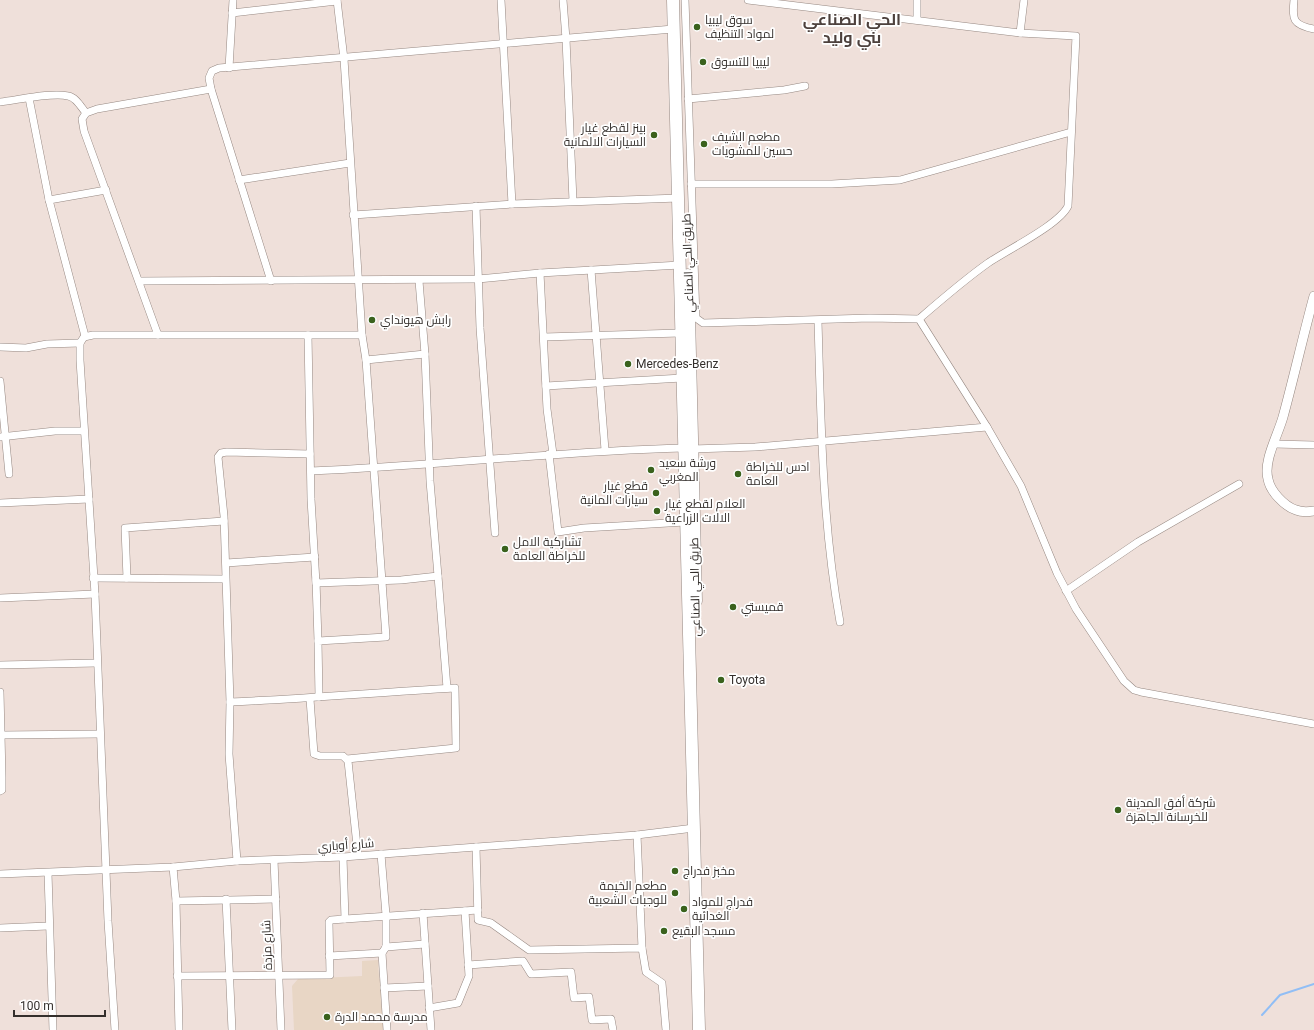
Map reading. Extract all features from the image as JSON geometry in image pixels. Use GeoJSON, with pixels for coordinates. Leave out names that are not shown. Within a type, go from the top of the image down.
{"type":"FeatureCollection","features":[{"type":"Feature","properties":{"kind":"highway"},"geometry":{"type":"LineString","coordinates":[[673,0],[679,198],[680,333],[687,448],[685,522],[699,1030]]}},
{"type":"Feature","properties":{"kind":"highway","name":"طريق الحي الصناعي"},"geometry":{"type":"LineString","coordinates":[[680,0],[689,323],[687,448],[705,1030]]}},
{"type":"Feature","properties":{"kind":"street"},"geometry":{"type":"LineString","coordinates":[[229,68],[233,0]]}},
{"type":"Feature","properties":{"kind":"street"},"geometry":{"type":"LineString","coordinates":[[501,0],[512,204]]}},
{"type":"Feature","properties":{"kind":"street"},"geometry":{"type":"LineString","coordinates":[[562,0],[566,39],[573,201]]}},
{"type":"Feature","properties":{"kind":"street"},"geometry":{"type":"LineString","coordinates":[[685,0],[695,316],[698,321],[703,323]]}},
{"type":"Feature","properties":{"kind":"street"},"geometry":{"type":"LineString","coordinates":[[689,323],[870,318],[919,319],[954,288],[989,263],[1045,227],[1065,212],[1068,206],[1076,36],[1020,33],[748,0]]}},
{"type":"Feature","properties":{"kind":"street"},"geometry":{"type":"LineString","coordinates":[[917,0],[917,20]]}},
{"type":"Feature","properties":{"kind":"street"},"geometry":{"type":"LineString","coordinates":[[1020,33],[1024,0]]}},
{"type":"Feature","properties":{"kind":"street"},"geometry":{"type":"LineString","coordinates":[[1294,0],[1293,15],[1296,22],[1303,27],[1314,29]]}},
{"type":"Feature","properties":{"kind":"street"},"geometry":{"type":"LineString","coordinates":[[232,13],[337,1],[344,58],[353,215],[362,335],[366,360],[386,637],[318,642]]}},
{"type":"Feature","properties":{"kind":"street"},"geometry":{"type":"LineString","coordinates":[[271,280],[210,89],[209,78],[212,71],[219,68],[674,29]]}},
{"type":"Feature","properties":{"kind":"street"},"geometry":{"type":"LineString","coordinates":[[688,99],[784,90],[805,86]]}},
{"type":"Feature","properties":{"kind":"street"},"geometry":{"type":"LineString","coordinates":[[158,335],[84,131],[82,119],[86,113],[210,89]]}},
{"type":"Feature","properties":{"kind":"street"},"geometry":{"type":"LineString","coordinates":[[0,102],[29,98],[69,96],[77,101],[86,113]]}},
{"type":"Feature","properties":{"kind":"street"},"geometry":{"type":"LineString","coordinates":[[29,98],[49,200],[85,336]]}},
{"type":"Feature","properties":{"kind":"street"},"geometry":{"type":"LineString","coordinates":[[691,184],[832,184],[900,180],[1071,132]]}},
{"type":"Feature","properties":{"kind":"street"},"geometry":{"type":"LineString","coordinates":[[239,180],[350,163]]}},
{"type":"Feature","properties":{"kind":"street"},"geometry":{"type":"LineString","coordinates":[[49,200],[106,190]]}},
{"type":"Feature","properties":{"kind":"street"},"geometry":{"type":"LineString","coordinates":[[353,215],[512,204],[679,198]]}},
{"type":"Feature","properties":{"kind":"street"},"geometry":{"type":"LineString","coordinates":[[476,206],[480,328],[496,533]]}},
{"type":"Feature","properties":{"kind":"street"},"geometry":{"type":"LineString","coordinates":[[139,281],[419,281],[478,279],[540,273],[680,265]]}},
{"type":"Feature","properties":{"kind":"street"},"geometry":{"type":"LineString","coordinates":[[591,270],[605,450]]}},
{"type":"Feature","properties":{"kind":"street"},"geometry":{"type":"LineString","coordinates":[[540,273],[546,386],[558,532],[584,528],[685,522]]}},
{"type":"Feature","properties":{"kind":"street"},"geometry":{"type":"LineString","coordinates":[[419,281],[425,354],[430,463],[447,688]]}},
{"type":"Feature","properties":{"kind":"street"},"geometry":{"type":"LineString","coordinates":[[1314,296],[1267,473],[1269,484],[1279,497],[1295,510],[1314,511]]}},
{"type":"Feature","properties":{"kind":"street"},"geometry":{"type":"LineString","coordinates":[[919,319],[987,427],[1021,486],[1066,591],[1089,630],[1124,681],[1134,690],[1314,724]]}},
{"type":"Feature","properties":{"kind":"street"},"geometry":{"type":"LineString","coordinates":[[818,320],[821,441],[833,583],[840,622]]}},
{"type":"Feature","properties":{"kind":"street"},"geometry":{"type":"LineString","coordinates":[[544,337],[680,333]]}},
{"type":"Feature","properties":{"kind":"street"},"geometry":{"type":"LineString","coordinates":[[308,335],[311,499],[316,580],[319,697]]}},
{"type":"Feature","properties":{"kind":"street"},"geometry":{"type":"LineString","coordinates":[[85,336],[362,335]]}},
{"type":"Feature","properties":{"kind":"street"},"geometry":{"type":"LineString","coordinates":[[85,336],[80,343],[84,431],[95,594],[106,869],[115,1030]]}},
{"type":"Feature","properties":{"kind":"street"},"geometry":{"type":"LineString","coordinates":[[0,348],[26,348],[46,344],[80,343]]}},
{"type":"Feature","properties":{"kind":"street"},"geometry":{"type":"LineString","coordinates":[[366,360],[425,354]]}},
{"type":"Feature","properties":{"kind":"street"},"geometry":{"type":"LineString","coordinates":[[546,386],[682,378]]}},
{"type":"Feature","properties":{"kind":"street"},"geometry":{"type":"LineString","coordinates":[[0,381],[3,436],[9,474]]}},
{"type":"Feature","properties":{"kind":"street"},"geometry":{"type":"LineString","coordinates":[[311,471],[490,460],[605,450],[755,447],[987,427]]}},
{"type":"Feature","properties":{"kind":"street"},"geometry":{"type":"LineString","coordinates":[[3,436],[55,431],[84,431]]}},
{"type":"Feature","properties":{"kind":"street"},"geometry":{"type":"LineString","coordinates":[[1274,444],[1314,445]]}},
{"type":"Feature","properties":{"kind":"street"},"geometry":{"type":"LineString","coordinates":[[237,861],[229,754],[230,702],[225,579],[226,563],[224,521],[217,464],[218,457],[227,452],[310,454]]}},
{"type":"Feature","properties":{"kind":"street"},"geometry":{"type":"LineString","coordinates":[[1066,591],[1138,542],[1238,484]]}},
{"type":"Feature","properties":{"kind":"street"},"geometry":{"type":"LineString","coordinates":[[0,503],[89,499]]}},
{"type":"Feature","properties":{"kind":"street"},"geometry":{"type":"LineString","coordinates":[[127,578],[125,528],[224,521]]}},
{"type":"Feature","properties":{"kind":"street"},"geometry":{"type":"LineString","coordinates":[[226,563],[315,557]]}},
{"type":"Feature","properties":{"kind":"street"},"geometry":{"type":"LineString","coordinates":[[316,580],[316,583],[381,581],[438,576]]}},
{"type":"Feature","properties":{"kind":"street"},"geometry":{"type":"LineString","coordinates":[[93,578],[225,579]]}},
{"type":"Feature","properties":{"kind":"street"},"geometry":{"type":"LineString","coordinates":[[0,598],[95,594]]}},
{"type":"Feature","properties":{"kind":"street"},"geometry":{"type":"LineString","coordinates":[[0,665],[97,663]]}},
{"type":"Feature","properties":{"kind":"street"},"geometry":{"type":"LineString","coordinates":[[230,702],[310,699],[350,694],[455,688],[456,748],[347,759],[343,756],[320,756],[314,754],[310,699]]}},
{"type":"Feature","properties":{"kind":"street"},"geometry":{"type":"LineString","coordinates":[[0,692],[2,735],[2,790],[0,791]]}},
{"type":"Feature","properties":{"kind":"street"},"geometry":{"type":"LineString","coordinates":[[2,735],[100,734]]}},
{"type":"Feature","properties":{"kind":"street"},"geometry":{"type":"LineString","coordinates":[[347,759],[358,855]]}},
{"type":"Feature","properties":{"kind":"street","name":"شارع أوباري"},"geometry":{"type":"LineString","coordinates":[[0,874],[173,867],[237,861],[343,857],[637,835],[694,828]]}},
{"type":"Feature","properties":{"kind":"street"},"geometry":{"type":"LineString","coordinates":[[637,835],[642,948],[646,972],[662,983],[666,1030]]}},
{"type":"Feature","properties":{"kind":"street"},"geometry":{"type":"LineString","coordinates":[[476,847],[478,920],[491,923],[529,950],[642,948]]}},
{"type":"Feature","properties":{"kind":"street"},"geometry":{"type":"LineString","coordinates":[[381,854],[386,915],[384,988],[387,1030]]}},
{"type":"Feature","properties":{"kind":"street"},"geometry":{"type":"LineString","coordinates":[[343,857],[345,919]]}},
{"type":"Feature","properties":{"kind":"street","name":"شارع مزدة"},"geometry":{"type":"LineString","coordinates":[[274,860],[281,1030]]}},
{"type":"Feature","properties":{"kind":"street"},"geometry":{"type":"LineString","coordinates":[[173,867],[176,901],[179,1030]]}},
{"type":"Feature","properties":{"kind":"street"},"geometry":{"type":"LineString","coordinates":[[48,873],[48,926],[53,1030]]}},
{"type":"Feature","properties":{"kind":"street"},"geometry":{"type":"LineString","coordinates":[[226,899],[232,1030]]}},
{"type":"Feature","properties":{"kind":"street"},"geometry":{"type":"LineString","coordinates":[[176,901],[276,899]]}},
{"type":"Feature","properties":{"kind":"street"},"geometry":{"type":"LineString","coordinates":[[177,976],[330,975],[329,922],[331,920],[386,915],[478,910]]}},
{"type":"Feature","properties":{"kind":"street"},"geometry":{"type":"LineString","coordinates":[[429,1008],[458,1003],[469,976],[465,911]]}},
{"type":"Feature","properties":{"kind":"street"},"geometry":{"type":"LineString","coordinates":[[423,913],[431,1030]]}},
{"type":"Feature","properties":{"kind":"street"},"geometry":{"type":"LineString","coordinates":[[0,928],[48,926]]}},
{"type":"Feature","properties":{"kind":"street"},"geometry":{"type":"LineString","coordinates":[[329,956],[425,944]]}},
{"type":"Feature","properties":{"kind":"street"},"geometry":{"type":"LineString","coordinates":[[524,961],[529,950]]}},
{"type":"Feature","properties":{"kind":"street"},"geometry":{"type":"LineString","coordinates":[[468,965],[524,961]]}},
{"type":"Feature","properties":{"kind":"street"},"geometry":{"type":"LineString","coordinates":[[524,961],[531,974],[571,972],[574,998],[589,997],[592,1020],[612,1019],[613,1030]]}},
{"type":"Feature","properties":{"kind":"street"},"geometry":{"type":"LineString","coordinates":[[384,988],[428,986]]}},
{"type":"Feature","properties":{"kind":"shaded area"},"geometry":{"type":"Polygon","coordinates":[[[378,960],[379,979],[382,981],[385,1030],[294,1030],[292,986],[298,979],[362,976],[362,961],[378,960]]]}},
{"type":"Feature","properties":{"kind":"waterway"},"geometry":{"type":"LineString","coordinates":[[1262,1015],[1280,995],[1314,984]]}},
{"type":"Feature","properties":{"kind":"place","name":"سوق ليبيا لمواد التنظيف"},"geometry":{"type":"Point","coordinates":[697,27]}},
{"type":"Feature","properties":{"kind":"place","name":"ليبيا للتسوق"},"geometry":{"type":"Point","coordinates":[703,62]}},
{"type":"Feature","properties":{"kind":"place","name":"بينز لقطع غيار السيارات الالمانية"},"geometry":{"type":"Point","coordinates":[654,135]}},
{"type":"Feature","properties":{"kind":"place","name":"مطعم الشيف حسين للمشويات"},"geometry":{"type":"Point","coordinates":[704,144]}},
{"type":"Feature","properties":{"kind":"place","name":"رابش هيونداي"},"geometry":{"type":"Point","coordinates":[372,320]}},
{"type":"Feature","properties":{"kind":"place","name":"Mercedes-Benz"},"geometry":{"type":"Point","coordinates":[628,364]}},
{"type":"Feature","properties":{"kind":"place","name":"ورشة سعيد المغربي"},"geometry":{"type":"Point","coordinates":[651,470]}},
{"type":"Feature","properties":{"kind":"place","name":"ادس للخراطة العامة"},"geometry":{"type":"Point","coordinates":[738,474]}},
{"type":"Feature","properties":{"kind":"place","name":"قطع غيار سيارات المانية"},"geometry":{"type":"Point","coordinates":[656,493]}},
{"type":"Feature","properties":{"kind":"place","name":"العلام لقطع غيار الالات الزراعية"},"geometry":{"type":"Point","coordinates":[657,511]}},
{"type":"Feature","properties":{"kind":"place","name":"تشاركية الامل للخراطة العامة"},"geometry":{"type":"Point","coordinates":[505,549]}},
{"type":"Feature","properties":{"kind":"place","name":"قميستي"},"geometry":{"type":"Point","coordinates":[733,607]}},
{"type":"Feature","properties":{"kind":"place","name":"Toyota"},"geometry":{"type":"Point","coordinates":[721,680]}},
{"type":"Feature","properties":{"kind":"place","name":"شركة أفق المدينة للخرسانة الجاهزة"},"geometry":{"type":"Point","coordinates":[1118,810]}},
{"type":"Feature","properties":{"kind":"place","name":"مخبز فدراج"},"geometry":{"type":"Point","coordinates":[675,871]}},
{"type":"Feature","properties":{"kind":"place","name":"مطعم الخيمة للوجبات الشعبية"},"geometry":{"type":"Point","coordinates":[675,893]}},
{"type":"Feature","properties":{"kind":"place","name":"فدراج للمواد الغدائية"},"geometry":{"type":"Point","coordinates":[684,909]}},
{"type":"Feature","properties":{"kind":"place","name":"مسجد البقيع"},"geometry":{"type":"Point","coordinates":[664,931]}},
{"type":"Feature","properties":{"kind":"place","name":"مدرسة محمد الدرة"},"geometry":{"type":"Point","coordinates":[327,1017]}},
{"type":"Feature","properties":{"kind":"district","name":"الحي الصناعي بني وليد"},"geometry":{"type":"Point","coordinates":[852,28]}}]}
